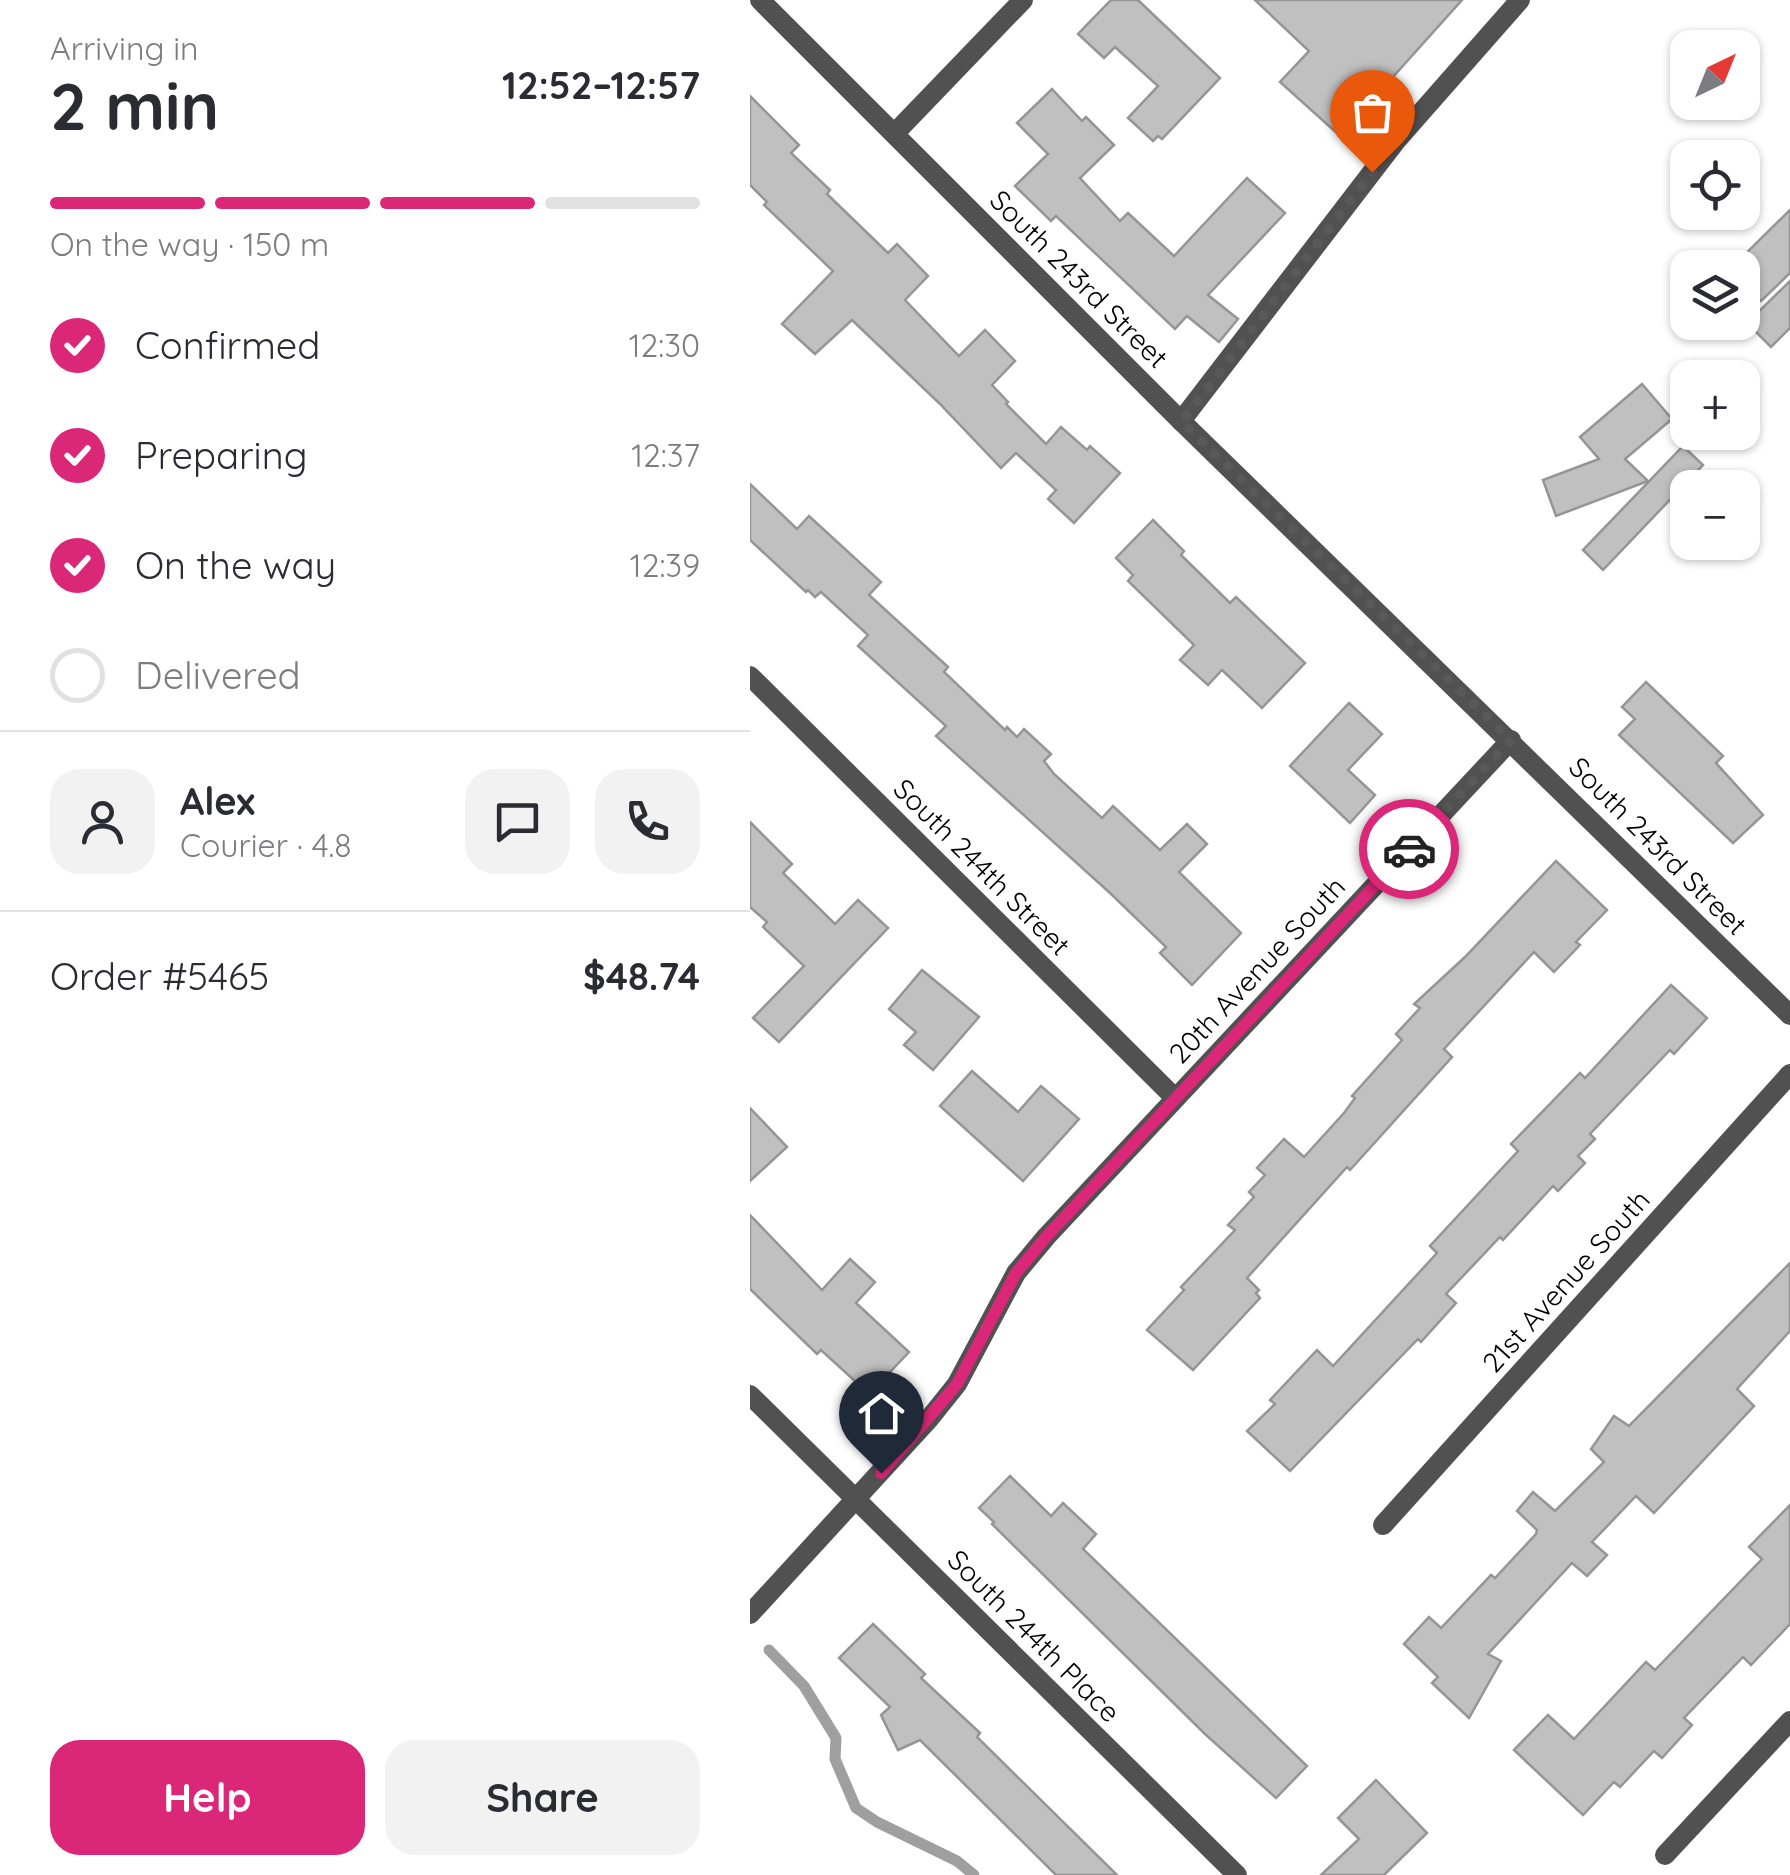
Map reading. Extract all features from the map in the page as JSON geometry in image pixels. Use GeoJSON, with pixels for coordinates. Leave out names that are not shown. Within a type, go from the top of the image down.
{"type":"FeatureCollection","features":[{"type":"Feature","properties":{"kind":"street","name":"South 243rd Street"},"geometry":{"type":"LineString","coordinates":[[760,0],[1182,422],[1790,1015]]}},
{"type":"Feature","properties":{"kind":"street"},"geometry":{"type":"LineString","coordinates":[[895,133],[1022,0]]}},
{"type":"Feature","properties":{"kind":"street"},"geometry":{"type":"LineString","coordinates":[[1182,422],[1396,141],[1520,0]]}},
{"type":"Feature","properties":{"kind":"street","name":"South 244th Street"},"geometry":{"type":"LineString","coordinates":[[750,676],[1175,1098]]}},
{"type":"Feature","properties":{"kind":"street","name":"20th Avenue South"},"geometry":{"type":"LineString","coordinates":[[750,1614],[957,1384],[1016,1273],[1511,740]]}},
{"type":"Feature","properties":{"kind":"street","name":"21st Avenue South"},"geometry":{"type":"LineString","coordinates":[[1382,1525],[1790,1074]]}},
{"type":"Feature","properties":{"kind":"street","name":"South 244th Place"},"geometry":{"type":"LineString","coordinates":[[750,1395],[1238,1875]]}},
{"type":"Feature","properties":{"kind":"street"},"geometry":{"type":"LineString","coordinates":[[1665,1855],[1790,1721]]}},
{"type":"Feature","properties":{"kind":"building"},"geometry":{"type":"Polygon","coordinates":[[[1111,0],[1138,0],[1220,78],[1162,139],[1158,136],[1153,141],[1128,118],[1158,86],[1115,47],[1104,58],[1078,34],[1111,0]]]}},
{"type":"Feature","properties":{"kind":"building"},"geometry":{"type":"Polygon","coordinates":[[[1255,0],[1462,0],[1340,136],[1280,82],[1309,51],[1255,0]]]}},
{"type":"Feature","properties":{"kind":"building"},"geometry":{"type":"Polygon","coordinates":[[[1052,89],[1082,121],[1086,117],[1114,145],[1080,178],[1120,221],[1128,213],[1174,256],[1247,178],[1285,213],[1208,295],[1238,319],[1219,342],[1187,316],[1175,329],[1056,216],[1051,221],[1015,186],[1048,154],[1017,123],[1052,89]]]}},
{"type":"Feature","properties":{"kind":"building"},"geometry":{"type":"Polygon","coordinates":[[[750,96],[799,145],[791,153],[830,190],[827,194],[888,253],[897,244],[928,276],[905,300],[959,356],[985,330],[1015,361],[992,385],[1006,404],[1046,444],[1061,427],[1120,473],[1074,523],[1048,499],[1056,490],[1016,453],[1001,468],[852,320],[815,354],[782,324],[833,271],[764,205],[767,202],[750,185],[750,96]]]}},
{"type":"Feature","properties":{"kind":"building"},"geometry":{"type":"Polygon","coordinates":[[[1790,210],[1790,273],[1761,301],[1760,250],[1749,250],[1790,210]]]}},
{"type":"Feature","properties":{"kind":"building"},"geometry":{"type":"Polygon","coordinates":[[[1790,281],[1790,328],[1771,347],[1760,336],[1760,310],[1790,281]]]}},
{"type":"Feature","properties":{"kind":"building"},"geometry":{"type":"Polygon","coordinates":[[[1642,384],[1670,417],[1625,459],[1648,481],[1556,516],[1543,480],[1599,459],[1580,437],[1642,384]]]}},
{"type":"Feature","properties":{"kind":"building"},"geometry":{"type":"Polygon","coordinates":[[[1679,450],[1687,450],[1703,465],[1698,470],[1670,470],[1670,500],[1603,570],[1583,550],[1679,450]]]}},
{"type":"Feature","properties":{"kind":"building"},"geometry":{"type":"Polygon","coordinates":[[[750,484],[797,529],[809,516],[881,582],[869,595],[948,667],[944,672],[1005,730],[1007,727],[1017,737],[1024,729],[1051,754],[1044,761],[1054,774],[1102,818],[1113,806],[1160,850],[1187,824],[1207,844],[1179,872],[1241,933],[1192,985],[1160,953],[1166,947],[936,736],[946,726],[858,646],[868,635],[821,592],[815,597],[806,592],[750,540],[750,484]]]}},
{"type":"Feature","properties":{"kind":"building"},"geometry":{"type":"Polygon","coordinates":[[[1153,520],[1184,551],[1181,555],[1230,603],[1236,597],[1305,663],[1262,708],[1222,670],[1208,685],[1180,660],[1194,645],[1128,581],[1133,575],[1116,558],[1153,520]]]}},
{"type":"Feature","properties":{"kind":"building"},"geometry":{"type":"Polygon","coordinates":[[[1646,682],[1723,756],[1716,763],[1763,815],[1733,843],[1619,735],[1635,719],[1622,707],[1646,682]]]}},
{"type":"Feature","properties":{"kind":"building"},"geometry":{"type":"Polygon","coordinates":[[[1349,703],[1382,734],[1348,770],[1375,795],[1350,823],[1290,766],[1349,703]]]}},
{"type":"Feature","properties":{"kind":"building"},"geometry":{"type":"Polygon","coordinates":[[[750,822],[792,864],[783,873],[835,924],[858,900],[888,928],[779,1042],[753,1018],[804,966],[763,927],[767,922],[750,907],[750,822]]]}},
{"type":"Feature","properties":{"kind":"building"},"geometry":{"type":"Polygon","coordinates":[[[1556,861],[1607,910],[1554,972],[1534,952],[1444,1049],[1452,1057],[1247,1278],[1259,1290],[1256,1293],[1260,1298],[1193,1370],[1147,1330],[1235,1230],[1228,1225],[1254,1197],[1249,1192],[1265,1175],[1257,1168],[1284,1139],[1304,1157],[1402,1040],[1396,1034],[1420,1008],[1414,1004],[1465,957],[1556,861]]]}},
{"type":"Feature","properties":{"kind":"building"},"geometry":{"type":"Polygon","coordinates":[[[922,970],[979,1017],[933,1070],[904,1045],[916,1032],[889,1009],[922,970]]]}},
{"type":"Feature","properties":{"kind":"building"},"geometry":{"type":"Polygon","coordinates":[[[1671,985],[1707,1018],[1674,1054],[1670,1050],[1590,1134],[1595,1139],[1578,1156],[1585,1163],[1558,1191],[1553,1186],[1446,1294],[1456,1303],[1421,1342],[1418,1339],[1290,1471],[1247,1431],[1275,1404],[1270,1400],[1317,1350],[1333,1366],[1437,1253],[1430,1246],[1518,1151],[1511,1144],[1580,1073],[1585,1078],[1671,985]]]}},
{"type":"Feature","properties":{"kind":"building"},"geometry":{"type":"Polygon","coordinates":[[[972,1071],[1018,1112],[1041,1086],[1079,1119],[1023,1181],[940,1106],[972,1071]]]}},
{"type":"Feature","properties":{"kind":"building"},"geometry":{"type":"Polygon","coordinates":[[[750,1108],[787,1147],[750,1181],[750,1108]]]}},
{"type":"Feature","properties":{"kind":"building"},"geometry":{"type":"Polygon","coordinates":[[[750,1215],[822,1290],[850,1259],[875,1282],[856,1303],[909,1352],[869,1394],[821,1350],[817,1354],[750,1289],[750,1215]]]}},
{"type":"Feature","properties":{"kind":"building"},"geometry":{"type":"Polygon","coordinates":[[[1790,1263],[1790,1331],[1737,1389],[1754,1406],[1654,1513],[1636,1496],[1592,1542],[1607,1555],[1587,1576],[1572,1563],[1488,1654],[1501,1661],[1469,1718],[1432,1683],[1438,1677],[1404,1644],[1429,1617],[1441,1628],[1536,1534],[1537,1530],[1517,1511],[1533,1492],[1555,1511],[1604,1462],[1591,1449],[1614,1416],[1629,1426],[1790,1263]]]}},
{"type":"Feature","properties":{"kind":"building"},"geometry":{"type":"Polygon","coordinates":[[[1010,1476],[1051,1516],[1063,1503],[1096,1534],[1083,1549],[1307,1766],[1276,1798],[1205,1734],[992,1524],[979,1508],[1010,1476]]]}},
{"type":"Feature","properties":{"kind":"building"},"geometry":{"type":"Polygon","coordinates":[[[1790,1505],[1790,1624],[1751,1665],[1743,1657],[1684,1718],[1692,1725],[1662,1758],[1654,1751],[1620,1787],[1614,1782],[1583,1815],[1514,1750],[1548,1715],[1574,1739],[1646,1662],[1655,1670],[1762,1559],[1749,1547],[1790,1505]]]}},
{"type":"Feature","properties":{"kind":"building"},"geometry":{"type":"Polygon","coordinates":[[[873,1624],[925,1674],[921,1678],[980,1733],[977,1737],[1117,1875],[1056,1875],[920,1740],[898,1750],[881,1715],[890,1707],[839,1658],[873,1624]]]}},
{"type":"Feature","properties":{"kind":"building"},"geometry":{"type":"Polygon","coordinates":[[[1376,1780],[1427,1833],[1384,1875],[1321,1875],[1359,1839],[1338,1818],[1376,1780]]]}},
{"type":"Feature","properties":{"kind":"waterway"},"geometry":{"type":"LineString","coordinates":[[769,1650],[804,1686],[836,1738],[835,1759],[856,1808],[957,1861],[974,1875]]}},
{"type":"Feature","properties":{"kind":"way so far"},"geometry":{"type":"LineString","coordinates":[[1372,172],[1182,422],[1511,740],[1409,849]]}},
{"type":"Feature","properties":{"kind":"route"},"geometry":{"type":"LineString","coordinates":[[881,1473],[957,1384],[1016,1273],[1046,1237],[1409,849]]}}]}
